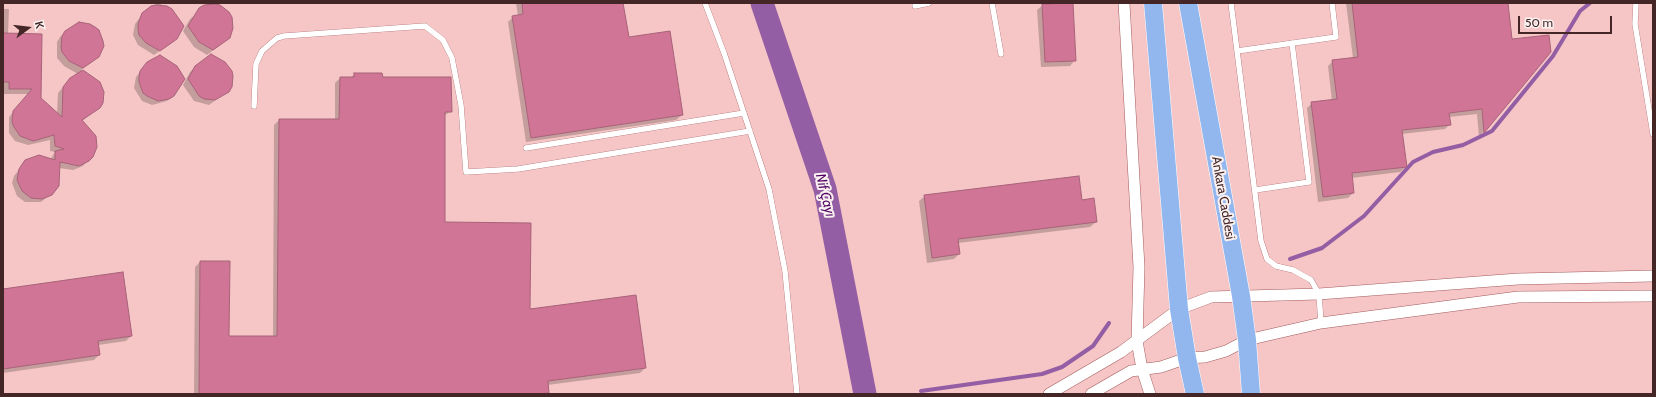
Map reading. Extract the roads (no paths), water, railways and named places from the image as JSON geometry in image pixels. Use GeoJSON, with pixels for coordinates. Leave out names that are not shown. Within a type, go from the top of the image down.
{"type":"FeatureCollection","features":[{"type":"Feature","properties":{"kind":"highway"},"geometry":{"type":"LineString","coordinates":[[1153,3],[1179,309],[1187,358],[1195,394]]}},
{"type":"Feature","properties":{"kind":"highway","name":"Ankara Caddesi"},"geometry":{"type":"LineString","coordinates":[[1188,3],[1241,296],[1247,340],[1251,394]]}},
{"type":"Feature","properties":{"kind":"street"},"geometry":{"type":"LineString","coordinates":[[1124,3],[1139,267],[1137,341],[1142,369],[1150,394]]}},
{"type":"Feature","properties":{"kind":"street"},"geometry":{"type":"LineString","coordinates":[[1049,394],[1121,352],[1179,309],[1211,298],[1319,294],[1518,278],[1653,276]]}},
{"type":"Feature","properties":{"kind":"street"},"geometry":{"type":"LineString","coordinates":[[1091,394],[1131,371],[1161,366],[1187,358],[1205,357],[1226,351],[1247,340],[1320,322],[1518,297],[1653,296]]}},
{"type":"Feature","properties":{"kind":"lane"},"geometry":{"type":"LineString","coordinates":[[705,3],[750,130],[769,189],[785,271],[797,394]]}},
{"type":"Feature","properties":{"kind":"lane"},"geometry":{"type":"LineString","coordinates":[[915,6],[929,3]]}},
{"type":"Feature","properties":{"kind":"lane"},"geometry":{"type":"LineString","coordinates":[[992,3],[1001,54]]}},
{"type":"Feature","properties":{"kind":"lane"},"geometry":{"type":"LineString","coordinates":[[1231,3],[1261,241],[1267,259],[1276,266],[1293,270],[1311,280],[1319,294],[1320,322]]}},
{"type":"Feature","properties":{"kind":"lane"},"geometry":{"type":"LineString","coordinates":[[1237,50],[1336,37],[1332,3]]}},
{"type":"Feature","properties":{"kind":"lane"},"geometry":{"type":"LineString","coordinates":[[1636,3],[1635,24],[1653,134]]}},
{"type":"Feature","properties":{"kind":"lane"},"geometry":{"type":"LineString","coordinates":[[254,106],[256,64],[262,51],[277,38],[284,36],[425,26],[443,40],[452,58],[461,105],[466,172],[518,169],[750,130]]}},
{"type":"Feature","properties":{"kind":"lane"},"geometry":{"type":"LineString","coordinates":[[1255,190],[1309,182],[1292,43]]}},
{"type":"Feature","properties":{"kind":"lane"},"geometry":{"type":"LineString","coordinates":[[526,148],[744,113]]}},
{"type":"Feature","properties":{"kind":"waterway","name":"Nif Çayı"},"geometry":{"type":"LineString","coordinates":[[762,3],[825,189],[865,394]]}},
{"type":"Feature","properties":{"kind":"waterway"},"geometry":{"type":"LineString","coordinates":[[1290,259],[1322,248],[1364,216],[1413,162],[1433,152],[1463,145],[1492,131],[1553,56],[1580,11],[1590,3]]}},
{"type":"Feature","properties":{"kind":"waterway"},"geometry":{"type":"LineString","coordinates":[[921,391],[1042,374],[1062,367],[1093,346],[1109,323]]}}]}
